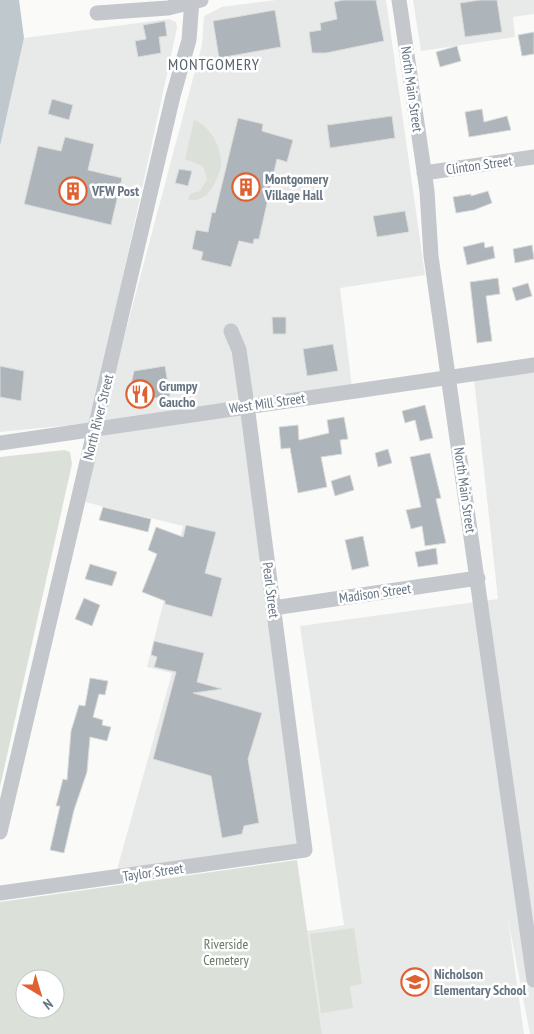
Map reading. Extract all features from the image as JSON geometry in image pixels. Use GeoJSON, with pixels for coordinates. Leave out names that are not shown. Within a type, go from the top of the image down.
{"type":"FeatureCollection","features":[{"type":"Feature","properties":{"kind":"street","name":"North Main Street"},"geometry":{"type":"LineString","coordinates":[[399,0],[424,173],[431,256],[534,980]]}},
{"type":"Feature","properties":{"kind":"street"},"geometry":{"type":"LineString","coordinates":[[97,13],[168,8],[196,1]]}},
{"type":"Feature","properties":{"kind":"street","name":"North River Street"},"geometry":{"type":"LineString","coordinates":[[0,832],[173,96],[189,40],[196,1]]}},
{"type":"Feature","properties":{"kind":"street","name":"Clinton Street"},"geometry":{"type":"LineString","coordinates":[[424,173],[534,157]]}},
{"type":"Feature","properties":{"kind":"street","name":"Pearl Street"},"geometry":{"type":"LineString","coordinates":[[230,331],[238,350],[247,406],[305,850]]}},
{"type":"Feature","properties":{"kind":"street","name":"West Mill Street"},"geometry":{"type":"LineString","coordinates":[[0,443],[448,376],[534,365]]}},
{"type":"Feature","properties":{"kind":"street","name":"Madison Street"},"geometry":{"type":"LineString","coordinates":[[273,608],[478,578]]}},
{"type":"Feature","properties":{"kind":"street","name":"Taylor Street"},"geometry":{"type":"LineString","coordinates":[[0,893],[305,850]]}},
{"type":"Feature","properties":{"kind":"shaded area"},"geometry":{"type":"Polygon","coordinates":[[[0,0],[19,0],[24,38],[0,146],[0,0]]]}},
{"type":"Feature","properties":{"kind":"shaded area"},"geometry":{"type":"Polygon","coordinates":[[[276,0],[386,0],[425,275],[340,288],[352,387],[101,424],[202,45],[204,16],[222,7],[276,0]]]}},
{"type":"Feature","properties":{"kind":"shaded area"},"geometry":{"type":"Polygon","coordinates":[[[413,0],[534,0],[534,14],[513,17],[515,37],[421,51],[413,0]]]}},
{"type":"Feature","properties":{"kind":"shaded area"},"geometry":{"type":"Polygon","coordinates":[[[169,19],[176,22],[177,28],[91,423],[0,432],[0,146],[24,38],[169,19]]]}},
{"type":"Feature","properties":{"kind":"shaded area"},"geometry":{"type":"Polygon","coordinates":[[[534,371],[534,1034],[530,1034],[508,919],[524,1034],[322,1034],[307,931],[344,925],[300,626],[498,599],[474,379],[534,371]]]}},
{"type":"Feature","properties":{"kind":"shaded area"},"geometry":{"type":"Polygon","coordinates":[[[242,409],[300,847],[116,873],[172,673],[147,667],[183,526],[85,502],[99,430],[242,409]]]}},
{"type":"Feature","properties":{"kind":"green space"},"geometry":{"type":"Polygon","coordinates":[[[194,120],[205,127],[214,138],[220,152],[221,166],[219,174],[207,195],[197,200],[188,200],[190,194],[200,191],[207,179],[203,166],[185,159],[194,120]]]}},
{"type":"Feature","properties":{"kind":"green space"},"geometry":{"type":"Polygon","coordinates":[[[64,450],[70,452],[72,464],[0,787],[0,457],[64,450]]]}},
{"type":"Feature","properties":{"kind":"green space","name":"Riverside Cemetery"},"geometry":{"type":"Polygon","coordinates":[[[297,860],[322,1034],[0,1034],[0,902],[297,860]]]}},
{"type":"Feature","properties":{"kind":"green space"},"geometry":{"type":"Polygon","coordinates":[[[354,928],[362,984],[350,986],[353,1008],[321,1013],[310,934],[354,928]]]}},
{"type":"Feature","properties":{"kind":"building"},"geometry":{"type":"Polygon","coordinates":[[[343,0],[376,0],[384,41],[326,53],[312,53],[309,32],[321,30],[320,23],[337,19],[334,2],[343,0]]]}},
{"type":"Feature","properties":{"kind":"building"},"geometry":{"type":"Polygon","coordinates":[[[497,0],[502,32],[465,37],[460,3],[497,0]]]}},
{"type":"Feature","properties":{"kind":"building"},"geometry":{"type":"Polygon","coordinates":[[[275,10],[281,47],[219,58],[213,21],[275,10]]]}},
{"type":"Feature","properties":{"kind":"building"},"geometry":{"type":"Polygon","coordinates":[[[165,21],[167,36],[159,37],[161,53],[138,57],[135,41],[146,39],[143,25],[165,21]]]}},
{"type":"Feature","properties":{"kind":"building"},"geometry":{"type":"Polygon","coordinates":[[[534,32],[534,54],[522,56],[518,35],[534,32]]]}},
{"type":"Feature","properties":{"kind":"building"},"geometry":{"type":"Polygon","coordinates":[[[457,46],[461,61],[440,67],[436,52],[457,46]]]}},
{"type":"Feature","properties":{"kind":"building"},"geometry":{"type":"Polygon","coordinates":[[[52,99],[73,105],[69,120],[48,114],[52,99]]]}},
{"type":"Feature","properties":{"kind":"building"},"geometry":{"type":"Polygon","coordinates":[[[482,109],[484,122],[507,116],[511,130],[469,137],[465,112],[482,109]]]}},
{"type":"Feature","properties":{"kind":"building"},"geometry":{"type":"Polygon","coordinates":[[[392,116],[395,138],[330,148],[327,125],[392,116]]]}},
{"type":"Feature","properties":{"kind":"building","name":"Montgomery Village Hall"},"geometry":{"type":"Polygon","coordinates":[[[238,118],[263,124],[262,131],[293,140],[287,162],[277,159],[259,239],[254,239],[253,244],[239,241],[231,267],[201,260],[203,252],[192,249],[196,230],[208,232],[212,212],[215,213],[238,118]]]}},
{"type":"Feature","properties":{"kind":"building","name":"VFW Post"},"geometry":{"type":"Polygon","coordinates":[[[65,137],[94,144],[88,170],[122,178],[111,225],[24,204],[38,146],[61,151],[65,137]]]}},
{"type":"Feature","properties":{"kind":"building"},"geometry":{"type":"Polygon","coordinates":[[[179,169],[192,171],[188,186],[175,183],[179,169]]]}},
{"type":"Feature","properties":{"kind":"building"},"geometry":{"type":"Polygon","coordinates":[[[488,191],[492,203],[474,210],[456,213],[453,197],[471,194],[471,196],[488,191]]]}},
{"type":"Feature","properties":{"kind":"building"},"geometry":{"type":"Polygon","coordinates":[[[405,211],[409,232],[377,237],[373,216],[405,211]]]}},
{"type":"Feature","properties":{"kind":"building"},"geometry":{"type":"Polygon","coordinates":[[[484,242],[485,248],[493,246],[495,258],[467,265],[463,247],[484,242]]]}},
{"type":"Feature","properties":{"kind":"building"},"geometry":{"type":"Polygon","coordinates":[[[532,245],[534,259],[515,263],[513,249],[532,245]]]}},
{"type":"Feature","properties":{"kind":"building"},"geometry":{"type":"Polygon","coordinates":[[[498,278],[500,294],[486,296],[492,341],[477,343],[470,282],[498,278]]]}},
{"type":"Feature","properties":{"kind":"building"},"geometry":{"type":"Polygon","coordinates":[[[528,283],[532,296],[516,301],[512,288],[528,283]]]}},
{"type":"Feature","properties":{"kind":"building"},"geometry":{"type":"Polygon","coordinates":[[[272,317],[286,317],[286,334],[273,334],[272,317]]]}},
{"type":"Feature","properties":{"kind":"building"},"geometry":{"type":"Polygon","coordinates":[[[333,344],[338,371],[307,376],[303,349],[333,344]]]}},
{"type":"Feature","properties":{"kind":"building"},"geometry":{"type":"Polygon","coordinates":[[[0,366],[24,371],[21,401],[0,397],[0,366]]]}},
{"type":"Feature","properties":{"kind":"building"},"geometry":{"type":"Polygon","coordinates":[[[165,366],[170,396],[127,402],[134,371],[165,366]]]}},
{"type":"Feature","properties":{"kind":"building"},"geometry":{"type":"Polygon","coordinates":[[[425,405],[433,438],[420,441],[415,420],[405,423],[402,411],[425,405]]]}},
{"type":"Feature","properties":{"kind":"building"},"geometry":{"type":"Polygon","coordinates":[[[344,417],[348,439],[340,440],[342,454],[321,457],[327,487],[298,493],[290,448],[281,449],[279,427],[298,425],[299,440],[329,433],[327,420],[344,417]]]}},
{"type":"Feature","properties":{"kind":"building"},"geometry":{"type":"Polygon","coordinates":[[[388,449],[392,463],[378,467],[375,453],[388,449]]]}},
{"type":"Feature","properties":{"kind":"building"},"geometry":{"type":"Polygon","coordinates":[[[430,453],[441,498],[436,499],[446,543],[425,546],[422,526],[411,529],[406,510],[421,507],[410,457],[430,453]]]}},
{"type":"Feature","properties":{"kind":"building"},"geometry":{"type":"Polygon","coordinates":[[[350,475],[354,490],[335,496],[331,481],[350,475]]]}},
{"type":"Feature","properties":{"kind":"building"},"geometry":{"type":"Polygon","coordinates":[[[103,507],[151,519],[148,532],[99,520],[103,507]]]}},
{"type":"Feature","properties":{"kind":"building"},"geometry":{"type":"Polygon","coordinates":[[[186,525],[216,532],[205,573],[222,578],[212,617],[165,604],[165,601],[142,592],[157,554],[148,550],[156,527],[183,537],[186,525]]]}},
{"type":"Feature","properties":{"kind":"building"},"geometry":{"type":"Polygon","coordinates":[[[363,536],[369,566],[352,570],[345,540],[363,536]]]}},
{"type":"Feature","properties":{"kind":"building"},"geometry":{"type":"Polygon","coordinates":[[[436,548],[438,564],[418,567],[415,552],[436,548]]]}},
{"type":"Feature","properties":{"kind":"building"},"geometry":{"type":"Polygon","coordinates":[[[90,564],[117,572],[112,586],[85,579],[90,564]]]}},
{"type":"Feature","properties":{"kind":"building"},"geometry":{"type":"Polygon","coordinates":[[[84,598],[100,605],[92,626],[75,619],[84,598]]]}},
{"type":"Feature","properties":{"kind":"building"},"geometry":{"type":"Polygon","coordinates":[[[154,641],[204,653],[197,682],[222,689],[193,693],[262,713],[248,759],[259,823],[244,826],[242,834],[222,838],[211,776],[153,759],[176,672],[154,667],[157,657],[151,655],[154,641]]]}},
{"type":"Feature","properties":{"kind":"building"},"geometry":{"type":"Polygon","coordinates":[[[90,678],[108,681],[105,695],[99,694],[93,717],[103,720],[102,725],[111,727],[107,741],[90,737],[87,772],[74,810],[64,853],[50,850],[60,806],[56,806],[63,779],[67,780],[71,731],[79,705],[85,706],[90,678]]]}},
{"type":"Feature","properties":{"kind":"place","name":"Montgomery Village Hall"},"geometry":{"type":"Point","coordinates":[246,187]}},
{"type":"Feature","properties":{"kind":"place","name":"VFW Post"},"geometry":{"type":"Point","coordinates":[73,191]}},
{"type":"Feature","properties":{"kind":"place","name":"Grumpy Gaucho"},"geometry":{"type":"Point","coordinates":[140,394]}},
{"type":"Feature","properties":{"kind":"place","name":"Nicholson Elementary School"},"geometry":{"type":"Point","coordinates":[415,982]}},
{"type":"Feature","properties":{"kind":"district","name":"MONTGOMERY"},"geometry":{"type":"Point","coordinates":[214,64]}}]}
